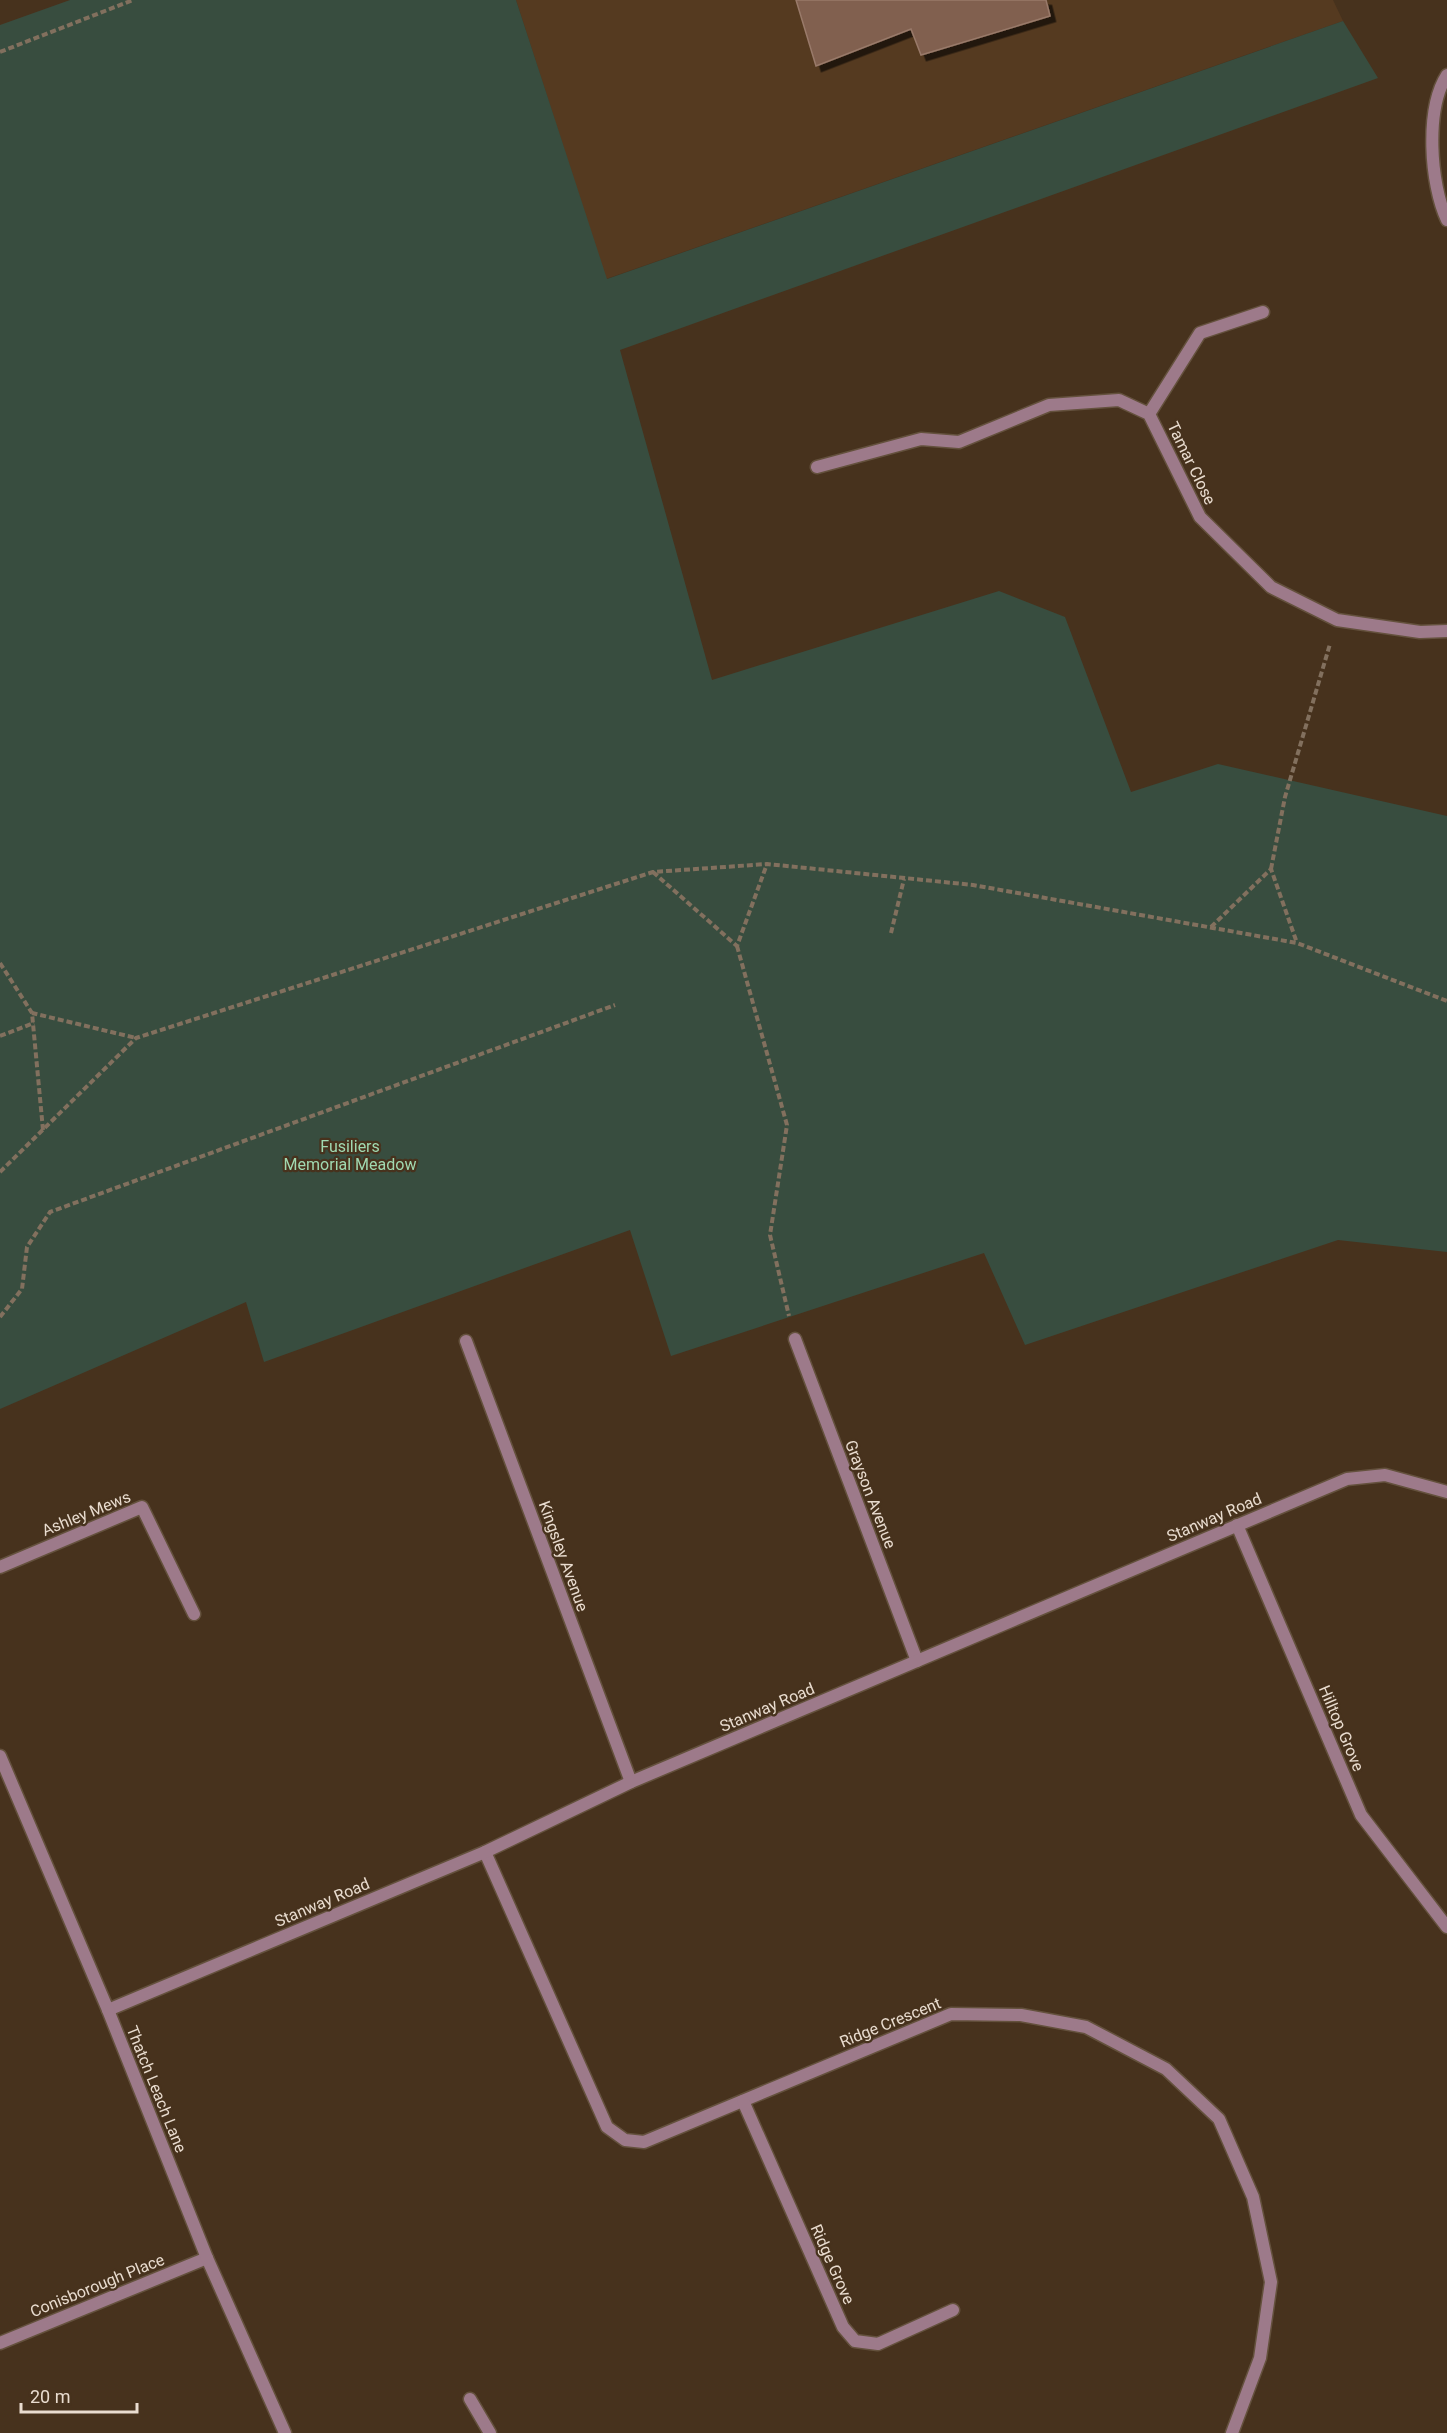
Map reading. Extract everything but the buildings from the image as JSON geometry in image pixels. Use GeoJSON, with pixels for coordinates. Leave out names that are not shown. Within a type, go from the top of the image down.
{"type":"FeatureCollection","features":[{"type":"Feature","properties":{"kind":"street"},"geometry":{"type":"LineString","coordinates":[[1447,75],[1440,86],[1431,150],[1439,204],[1447,220]]}},
{"type":"Feature","properties":{"kind":"street"},"geometry":{"type":"LineString","coordinates":[[1149,414],[1200,333],[1263,312]]}},
{"type":"Feature","properties":{"kind":"street","name":"Tamar Close"},"geometry":{"type":"LineString","coordinates":[[817,467],[921,439],[958,442],[1049,405],[1119,400],[1149,414],[1200,517],[1271,587],[1337,620],[1420,633],[1447,631]]}},
{"type":"Feature","properties":{"kind":"street","name":"Grayson Avenue"},"geometry":{"type":"LineString","coordinates":[[795,1338],[917,1661]]}},
{"type":"Feature","properties":{"kind":"street","name":"Kingsley Avenue"},"geometry":{"type":"LineString","coordinates":[[466,1341],[631,1782]]}},
{"type":"Feature","properties":{"kind":"street","name":"Stanway Road"},"geometry":{"type":"LineString","coordinates":[[108,2010],[485,1852],[631,1782],[1347,1479],[1385,1475],[1447,1491]]}},
{"type":"Feature","properties":{"kind":"street","name":"Ashley Mews"},"geometry":{"type":"LineString","coordinates":[[0,1567],[142,1507],[194,1614]]}},
{"type":"Feature","properties":{"kind":"street","name":"Hilltop Grove"},"geometry":{"type":"LineString","coordinates":[[1237,1525],[1361,1815],[1447,1927]]}},
{"type":"Feature","properties":{"kind":"street","name":"Thatch Leach Lane"},"geometry":{"type":"LineString","coordinates":[[0,1756],[108,2010],[207,2258],[285,2433]]}},
{"type":"Feature","properties":{"kind":"street","name":"Ridge Crescent"},"geometry":{"type":"LineString","coordinates":[[485,1852],[607,2127],[625,2140],[644,2142],[951,2014],[1021,2015],[1086,2027],[1166,2069],[1219,2119],[1253,2197],[1271,2282],[1260,2358],[1232,2433]]}},
{"type":"Feature","properties":{"kind":"street","name":"Ridge Grove"},"geometry":{"type":"LineString","coordinates":[[743,2101],[843,2327],[855,2341],[878,2344],[953,2310]]}},
{"type":"Feature","properties":{"kind":"street","name":"Conisborough Place"},"geometry":{"type":"LineString","coordinates":[[0,2343],[207,2258]]}},
{"type":"Feature","properties":{"kind":"street"},"geometry":{"type":"LineString","coordinates":[[470,2399],[490,2433]]}},
{"type":"Feature","properties":{"kind":"path"},"geometry":{"type":"LineString","coordinates":[[0,52],[133,0]]}},
{"type":"Feature","properties":{"kind":"path"},"geometry":{"type":"LineString","coordinates":[[1297,943],[1271,869],[1285,797],[1337,620]]}},
{"type":"Feature","properties":{"kind":"path"},"geometry":{"type":"LineString","coordinates":[[737,946],[767,864]]}},
{"type":"Feature","properties":{"kind":"path"},"geometry":{"type":"LineString","coordinates":[[0,1172],[136,1038],[653,872],[767,864],[973,885],[1297,943],[1447,1001]]}},
{"type":"Feature","properties":{"kind":"path"},"geometry":{"type":"LineString","coordinates":[[1210,928],[1271,869]]}},
{"type":"Feature","properties":{"kind":"path"},"geometry":{"type":"LineString","coordinates":[[653,872],[737,946],[787,1125],[770,1235],[795,1338]]}},
{"type":"Feature","properties":{"kind":"path"},"geometry":{"type":"LineString","coordinates":[[891,933],[903,879]]}},
{"type":"Feature","properties":{"kind":"path"},"geometry":{"type":"LineString","coordinates":[[0,963],[32,1013],[43,1130]]}},
{"type":"Feature","properties":{"kind":"path"},"geometry":{"type":"LineString","coordinates":[[0,1317],[22,1289],[27,1247],[50,1212],[615,1005]]}},
{"type":"Feature","properties":{"kind":"path"},"geometry":{"type":"LineString","coordinates":[[32,1013],[136,1038]]}},
{"type":"Feature","properties":{"kind":"path"},"geometry":{"type":"LineString","coordinates":[[0,1036],[34,1023]]}},
{"type":"Feature","properties":{"kind":"shaded area"},"geometry":{"type":"Polygon","coordinates":[[[516,0],[1333,0],[1343,21],[606,279],[516,0]]]}},
{"type":"Feature","properties":{"kind":"green space","name":"Fusiliers Memorial Meadow"},"geometry":{"type":"Polygon","coordinates":[[[70,0],[516,0],[607,279],[1343,21],[1378,78],[620,350],[712,680],[999,591],[1065,617],[1131,792],[1218,764],[1447,816],[1447,1252],[1338,1240],[1025,1345],[984,1253],[671,1356],[630,1230],[264,1362],[246,1302],[0,1409],[0,25],[70,0]]]}}]}
